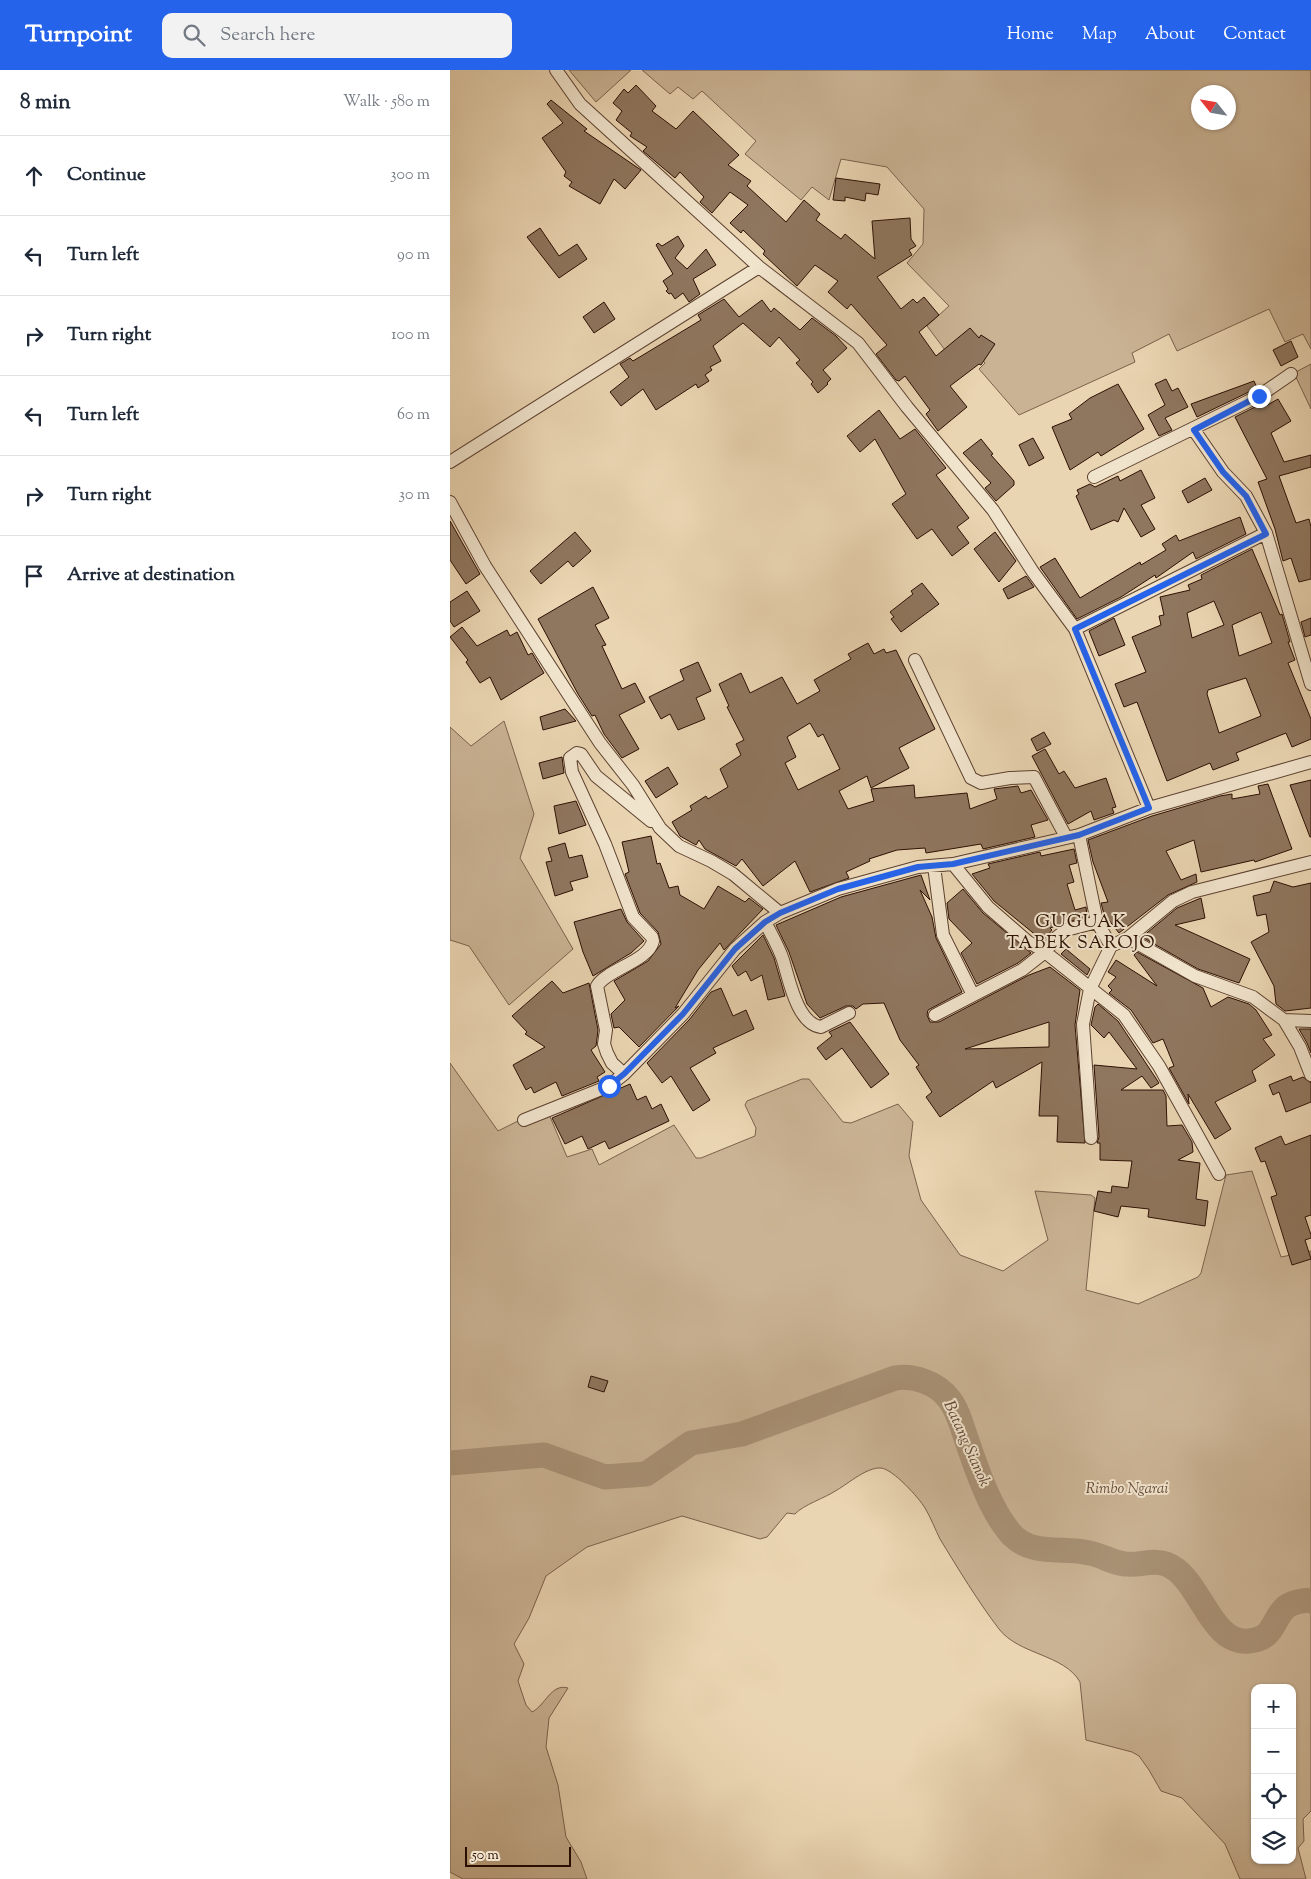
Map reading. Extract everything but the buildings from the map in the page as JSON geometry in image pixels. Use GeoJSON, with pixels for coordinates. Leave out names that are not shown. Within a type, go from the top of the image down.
{"type":"FeatureCollection","features":[{"type":"Feature","properties":{"kind":"street"},"geometry":{"type":"LineString","coordinates":[[556,70],[580,104],[759,267],[858,343],[907,407],[993,510],[1033,572],[1075,629],[1149,808]]}},
{"type":"Feature","properties":{"kind":"street"},"geometry":{"type":"LineString","coordinates":[[450,462],[759,267]]}},
{"type":"Feature","properties":{"kind":"street"},"geometry":{"type":"LineString","coordinates":[[1094,477],[1194,430],[1259,396],[1291,374]]}},
{"type":"Feature","properties":{"kind":"street"},"geometry":{"type":"LineString","coordinates":[[1194,430],[1223,472],[1246,496],[1266,534],[1311,684]]}},
{"type":"Feature","properties":{"kind":"street"},"geometry":{"type":"LineString","coordinates":[[450,502],[485,566],[600,743],[634,785],[660,828]]}},
{"type":"Feature","properties":{"kind":"street"},"geometry":{"type":"LineString","coordinates":[[1075,629],[1266,534]]}},
{"type":"Feature","properties":{"kind":"street"},"geometry":{"type":"LineString","coordinates":[[915,660],[970,778],[981,783],[1010,778],[1034,777],[1066,837]]}},
{"type":"Feature","properties":{"kind":"street"},"geometry":{"type":"LineString","coordinates":[[600,743],[581,754],[577,752],[570,758],[572,772],[605,844],[633,917],[652,937],[653,941],[647,951],[610,976],[601,979],[597,986],[606,1030],[604,1044],[612,1063],[624,1074]]}},
{"type":"Feature","properties":{"kind":"street"},"geometry":{"type":"LineString","coordinates":[[581,754],[596,776],[660,828],[679,846],[733,874],[780,913]]}},
{"type":"Feature","properties":{"kind":"street"},"geometry":{"type":"LineString","coordinates":[[524,1120],[609,1086],[624,1074],[683,1014],[735,949],[765,922],[780,913],[838,889],[918,867],[953,864],[1079,835],[1149,808],[1311,762]]}},
{"type":"Feature","properties":{"kind":"street"},"geometry":{"type":"LineString","coordinates":[[1079,835],[1097,922],[1111,946]]}},
{"type":"Feature","properties":{"kind":"street"},"geometry":{"type":"LineString","coordinates":[[1091,1138],[1082,1024],[1090,989],[1111,946],[1128,938],[1173,901],[1192,892],[1311,862]]}},
{"type":"Feature","properties":{"kind":"street"},"geometry":{"type":"LineString","coordinates":[[953,864],[988,907],[1027,941],[1045,952],[1124,1015],[1159,1066],[1219,1174]]}},
{"type":"Feature","properties":{"kind":"street"},"geometry":{"type":"LineString","coordinates":[[934,866],[943,935],[973,995]]}},
{"type":"Feature","properties":{"kind":"street"},"geometry":{"type":"LineString","coordinates":[[765,922],[783,959],[793,998],[807,1020],[821,1028],[849,1013]]}},
{"type":"Feature","properties":{"kind":"street"},"geometry":{"type":"LineString","coordinates":[[935,1015],[1022,970],[1045,952],[1057,937],[1066,930],[1097,922]]}},
{"type":"Feature","properties":{"kind":"street"},"geometry":{"type":"LineString","coordinates":[[1128,938],[1195,976],[1253,997],[1284,1020],[1300,1047],[1311,1074]]}},
{"type":"Feature","properties":{"kind":"street"},"geometry":{"type":"LineString","coordinates":[[1284,1020],[1311,1021]]}},
{"type":"Feature","properties":{"kind":"green space"},"geometry":{"type":"Polygon","coordinates":[[[569,70],[631,70],[596,102],[569,70]]]}},
{"type":"Feature","properties":{"kind":"green space"},"geometry":{"type":"Polygon","coordinates":[[[642,70],[1311,70],[1311,349],[1303,334],[1285,342],[1269,309],[1177,351],[1169,334],[1132,353],[1135,362],[1019,415],[979,369],[985,363],[967,341],[948,354],[927,326],[949,306],[907,263],[923,244],[924,209],[887,167],[841,159],[829,200],[812,187],[801,200],[745,154],[756,141],[702,91],[693,99],[678,87],[670,94],[642,70]]]}},
{"type":"Feature","properties":{"kind":"green space"},"geometry":{"type":"Polygon","coordinates":[[[1311,364],[1311,409],[1294,373],[1311,364]]]}},
{"type":"Feature","properties":{"kind":"green space"},"geometry":{"type":"Polygon","coordinates":[[[504,721],[534,814],[520,858],[573,949],[509,1005],[469,946],[450,940],[450,727],[471,746],[504,721]]]}},
{"type":"Feature","properties":{"kind":"green space","name":"Rimbo Ngarai"},"geometry":{"type":"Polygon","coordinates":[[[450,1063],[498,1131],[546,1107],[567,1157],[592,1149],[599,1165],[674,1125],[696,1158],[701,1158],[755,1136],[756,1128],[745,1105],[747,1101],[802,1079],[809,1079],[843,1122],[851,1123],[898,1104],[913,1122],[909,1156],[921,1200],[960,1255],[1003,1271],[1048,1240],[1035,1191],[1091,1195],[1095,1198],[1086,1290],[1138,1304],[1198,1277],[1201,1273],[1226,1175],[1252,1171],[1281,1257],[1311,1251],[1311,1811],[1303,1819],[1304,1841],[1298,1848],[1306,1879],[1240,1879],[1225,1844],[1182,1798],[1161,1791],[1139,1756],[1132,1752],[1086,1740],[1080,1682],[1073,1673],[1063,1666],[1018,1644],[999,1629],[940,1539],[922,1503],[899,1478],[886,1470],[876,1468],[864,1473],[795,1514],[787,1513],[767,1537],[760,1539],[682,1516],[587,1547],[546,1576],[529,1618],[514,1644],[524,1664],[518,1681],[526,1705],[532,1712],[557,1689],[562,1687],[568,1688],[549,1718],[546,1747],[558,1785],[566,1837],[581,1862],[587,1879],[463,1879],[450,1872],[450,1063]]]}},
{"type":"Feature","properties":{"kind":"waterway","name":"Batang Sianok"},"geometry":{"type":"LineString","coordinates":[[450,1463],[544,1455],[605,1477],[646,1474],[691,1443],[742,1434],[895,1378],[917,1379],[925,1381],[944,1393],[952,1403],[991,1503],[1005,1527],[1021,1542],[1039,1549],[1079,1551],[1094,1554],[1120,1563],[1156,1562],[1166,1564],[1178,1571],[1188,1582],[1214,1622],[1235,1639],[1249,1641],[1264,1637],[1286,1607],[1298,1602],[1311,1601]]}},
{"type":"Feature","properties":{"kind":"district","name":"GUGUAK TABEK SAROJO"},"geometry":{"type":"Point","coordinates":[1081,933]}},
{"type":"Feature","properties":{"kind":"route"},"geometry":{"type":"LineString","coordinates":[[609,1086],[624,1074],[683,1014],[735,949],[765,922],[780,913],[838,889],[918,867],[953,864],[1079,835],[1149,808],[1075,629],[1266,534],[1246,496],[1229,480],[1194,430],[1259,396]]}}]}
